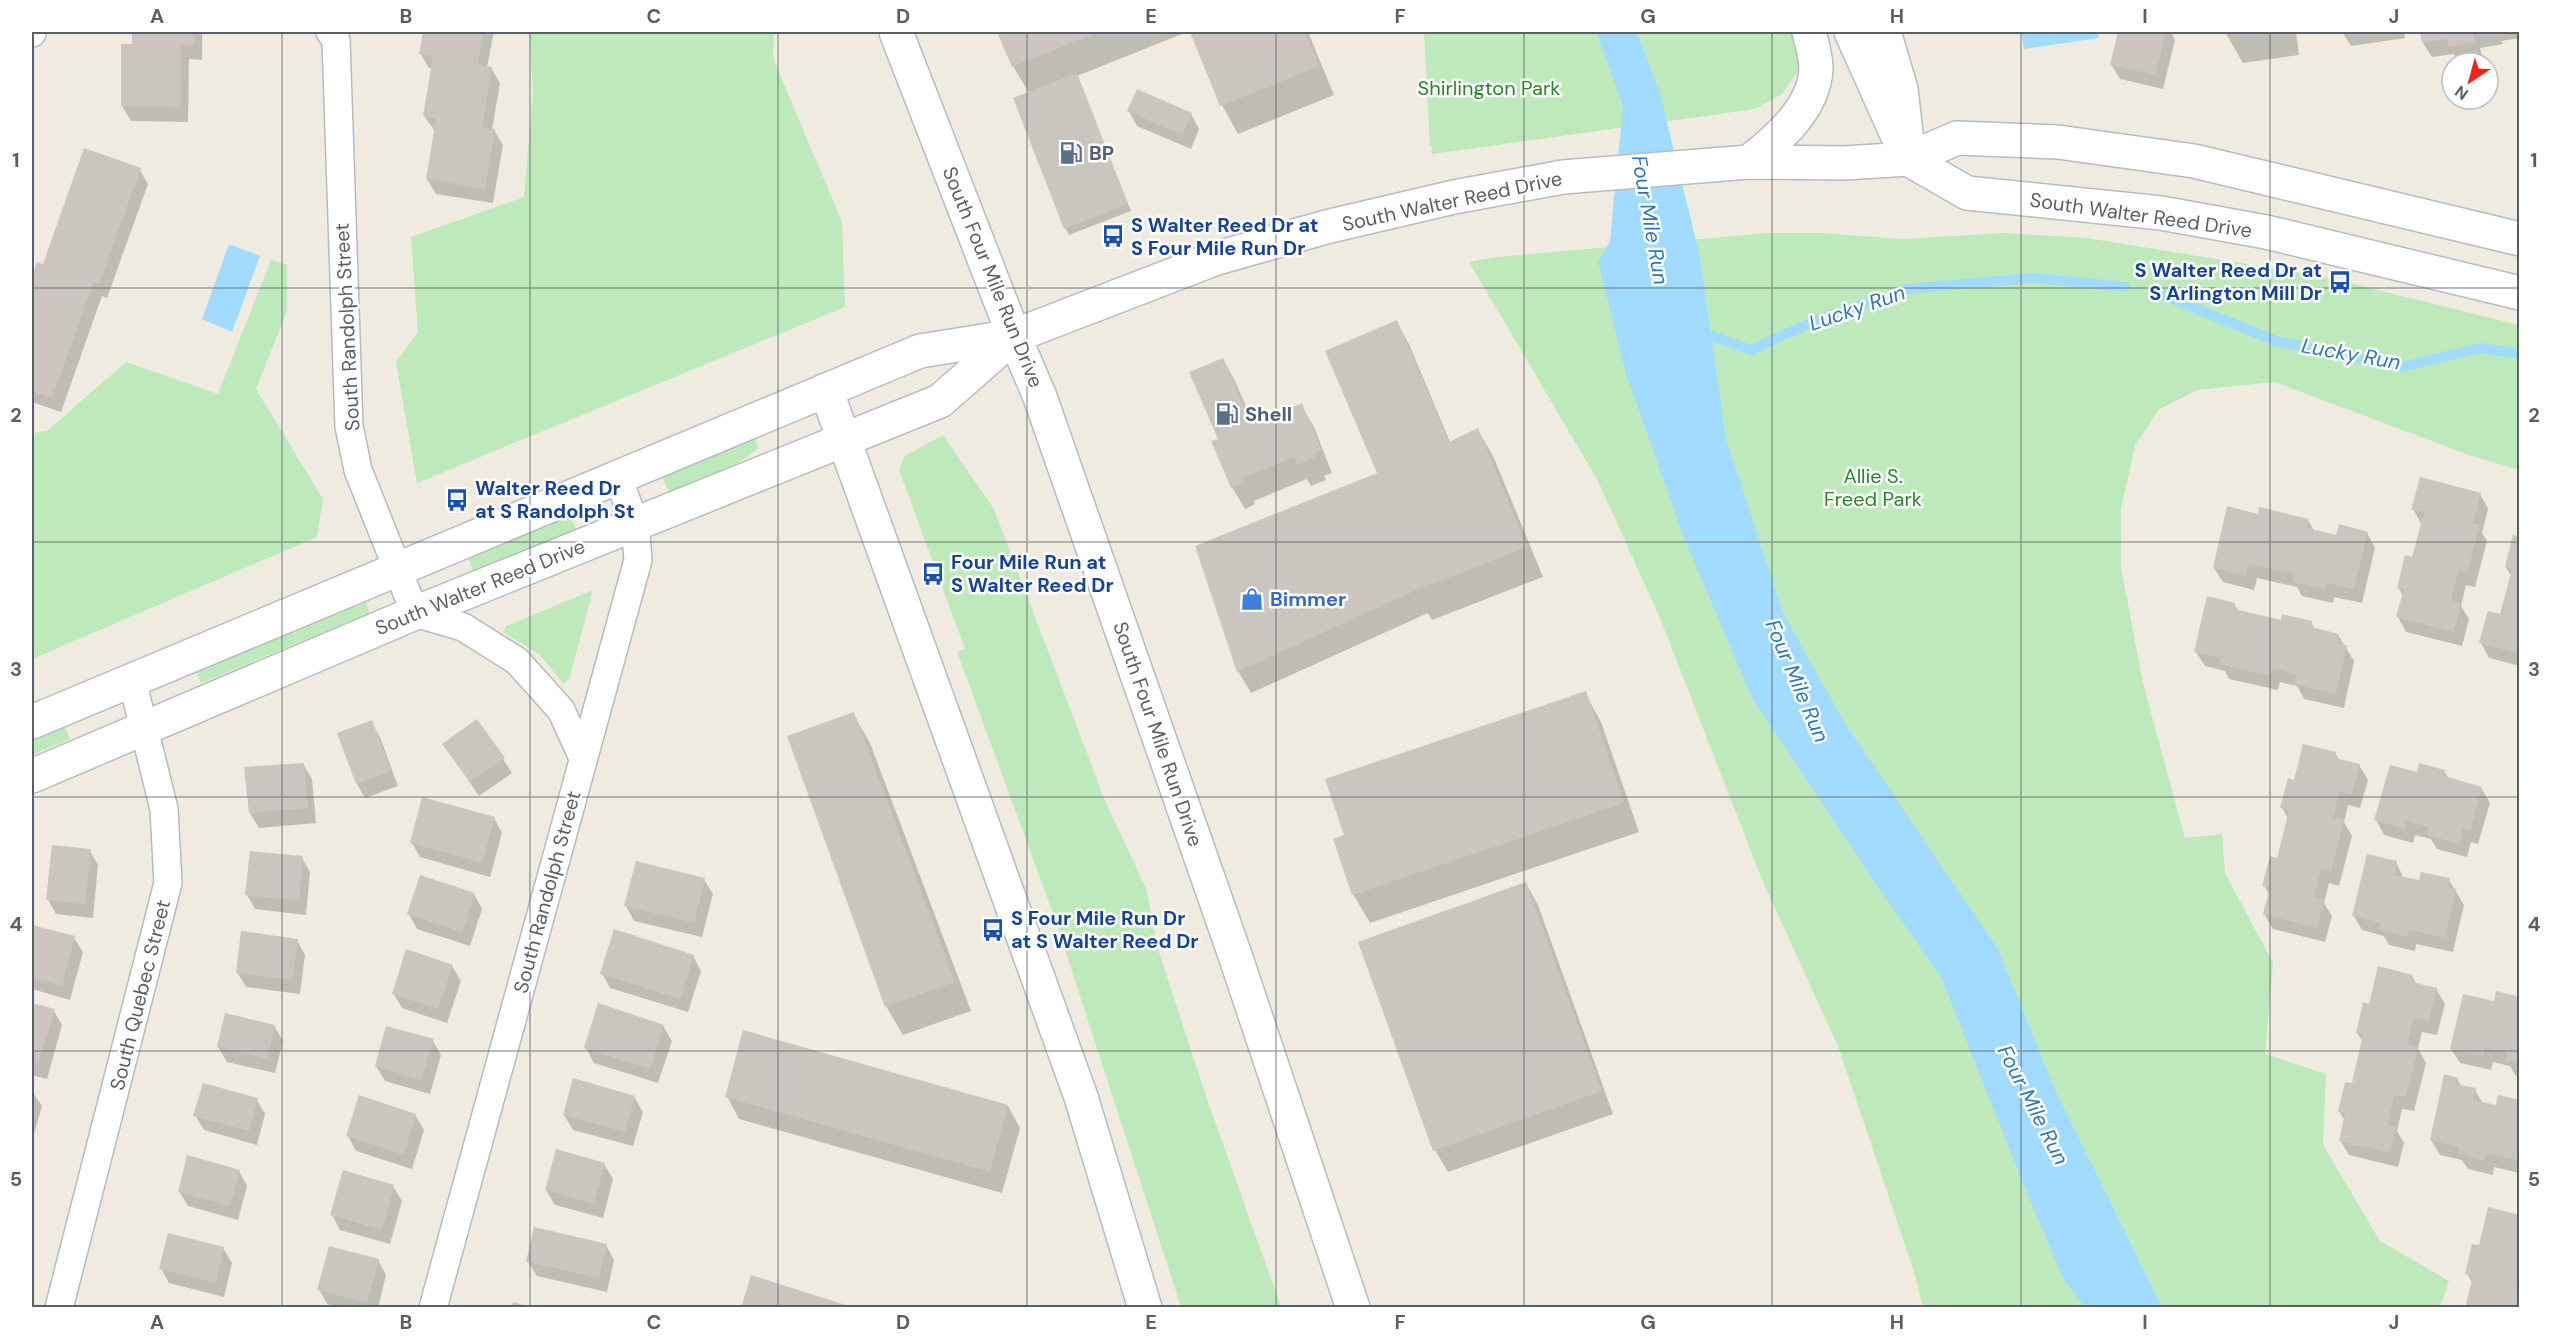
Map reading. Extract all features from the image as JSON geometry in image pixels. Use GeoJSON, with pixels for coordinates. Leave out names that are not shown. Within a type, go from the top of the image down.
{"type":"FeatureCollection","features":[{"type":"Feature","properties":{"kind":"main road","name":"South Four Mile Run Drive"},"geometry":{"type":"LineString","coordinates":[[896,32],[1040,397],[1191,827],[1353,1308]]}},
{"type":"Feature","properties":{"kind":"main road"},"geometry":{"type":"LineString","coordinates":[[1757,160],[1800,113],[1809,99],[1816,69],[1809,32]]}},
{"type":"Feature","properties":{"kind":"main road"},"geometry":{"type":"LineString","coordinates":[[1851,32],[1908,159]]}},
{"type":"Feature","properties":{"kind":"main road"},"geometry":{"type":"LineString","coordinates":[[1884,32],[1901,89],[1908,159]]}},
{"type":"Feature","properties":{"kind":"main road","name":"South Walter Reed Drive"},"geometry":{"type":"LineString","coordinates":[[32,722],[920,351],[1014,336],[1214,259],[1326,227],[1454,196],[1563,177],[1757,160],[1844,163],[1908,159],[1957,138],[2058,142],[2194,160],[2520,239]]}},
{"type":"Feature","properties":{"kind":"main road","name":"South Walter Reed Drive"},"geometry":{"type":"LineString","coordinates":[[1908,159],[1966,193],[2161,213],[2266,232],[2520,293]]}},
{"type":"Feature","properties":{"kind":"main road","name":"South Walter Reed Drive"},"geometry":{"type":"LineString","coordinates":[[32,776],[414,613],[846,441],[940,401],[1014,336]]}},
{"type":"Feature","properties":{"kind":"main road"},"geometry":{"type":"LineString","coordinates":[[826,390],[1081,1097],[1145,1308]]}},
{"type":"Feature","properties":{"kind":"street","name":"South Randolph Street"},"geometry":{"type":"LineString","coordinates":[[330,32],[336,40],[349,426],[358,470],[414,613]]}},
{"type":"Feature","properties":{"kind":"street","name":"South Randolph Street"},"geometry":{"type":"LineString","coordinates":[[433,1308],[638,560],[635,524],[618,477]]}},
{"type":"Feature","properties":{"kind":"street"},"geometry":{"type":"LineString","coordinates":[[414,613],[463,627],[517,661],[561,710],[583,758]]}},
{"type":"Feature","properties":{"kind":"street","name":"South Quebec Street"},"geometry":{"type":"LineString","coordinates":[[59,1308],[168,883],[164,809],[132,680]]}},
{"type":"Feature","properties":{"kind":"green space"},"geometry":{"type":"Polygon","coordinates":[[[529,32],[774,32],[773,58],[842,222],[845,307],[417,483],[396,362],[418,332],[411,237],[524,197],[533,92],[529,32]]]}},
{"type":"Feature","properties":{"kind":"green space","name":"Shirlington Park"},"geometry":{"type":"Polygon","coordinates":[[[1424,32],[1799,32],[1802,65],[1782,94],[1755,109],[1432,154],[1424,32]]]}},
{"type":"Feature","properties":{"kind":"green space","name":"Allie S. Freed Park"},"geometry":{"type":"Polygon","coordinates":[[[1769,233],[1821,233],[1902,239],[2004,233],[2087,238],[2321,276],[2519,325],[2519,470],[2472,456],[2275,382],[2197,390],[2159,409],[2135,446],[2121,509],[2121,567],[2143,683],[2185,838],[2222,834],[2225,873],[2273,963],[2265,1054],[2326,1074],[2323,1145],[2380,1241],[2449,1281],[2440,1307],[1923,1307],[1915,1275],[1838,1046],[1763,882],[1660,618],[1598,481],[1469,262],[1497,257],[1769,233]]]}},
{"type":"Feature","properties":{"kind":"green space"},"geometry":{"type":"Polygon","coordinates":[[[271,260],[287,265],[287,311],[256,389],[323,499],[317,537],[32,659],[32,433],[47,431],[126,362],[218,394],[271,260]]]}},
{"type":"Feature","properties":{"kind":"green space"},"geometry":{"type":"Polygon","coordinates":[[[943,435],[994,509],[1106,803],[1146,888],[1158,949],[1207,1099],[1281,1307],[1181,1307],[1054,916],[957,652],[965,649],[899,470],[905,456],[943,435]]]}},
{"type":"Feature","properties":{"kind":"green space"},"geometry":{"type":"Polygon","coordinates":[[[754,437],[759,448],[738,463],[669,492],[662,476],[754,437]]]}},
{"type":"Feature","properties":{"kind":"green space"},"geometry":{"type":"Polygon","coordinates":[[[570,514],[576,529],[473,571],[468,556],[570,514]]]}},
{"type":"Feature","properties":{"kind":"green space"},"geometry":{"type":"Polygon","coordinates":[[[593,590],[569,680],[563,683],[539,654],[503,632],[506,626],[593,590]]]}},
{"type":"Feature","properties":{"kind":"green space"},"geometry":{"type":"Polygon","coordinates":[[[365,600],[370,613],[201,683],[195,670],[365,600]]]}},
{"type":"Feature","properties":{"kind":"green space"},"geometry":{"type":"Polygon","coordinates":[[[65,726],[70,739],[32,755],[32,740],[65,726]]]}},
{"type":"Feature","properties":{"kind":"water","name":"Four Mile Run"},"geometry":{"type":"Polygon","coordinates":[[[1596,32],[1637,32],[1660,93],[1699,253],[1726,439],[1784,615],[1846,725],[1998,949],[2055,1090],[2162,1307],[2085,1307],[2064,1280],[1941,977],[1752,698],[1684,538],[1626,374],[1598,262],[1610,241],[1623,106],[1596,32]]]}},
{"type":"Feature","properties":{"kind":"water"},"geometry":{"type":"Polygon","coordinates":[[[2021,32],[2098,32],[2099,38],[2024,49],[2021,32]]]}},
{"type":"Feature","properties":{"kind":"water"},"geometry":{"type":"Polygon","coordinates":[[[229,244],[260,256],[232,332],[202,319],[229,244]]]}},
{"type":"Feature","properties":{"kind":"building"},"geometry":{"type":"Polygon","coordinates":[[[132,32],[194,32],[194,45],[181,45],[181,107],[121,106],[121,44],[132,44],[132,32]]]}},
{"type":"Feature","properties":{"kind":"building"},"geometry":{"type":"Polygon","coordinates":[[[423,32],[483,32],[478,64],[492,67],[482,127],[495,129],[485,189],[426,179],[436,119],[423,116],[433,56],[419,54],[423,32]]]}},
{"type":"Feature","properties":{"kind":"building"},"geometry":{"type":"Polygon","coordinates":[[[997,32],[1099,32],[1012,67],[997,32]]]}},
{"type":"Feature","properties":{"kind":"building"},"geometry":{"type":"Polygon","coordinates":[[[1190,32],[1305,32],[1319,66],[1220,106],[1190,32]]]}},
{"type":"Feature","properties":{"kind":"building"},"geometry":{"type":"Polygon","coordinates":[[[2118,32],[2166,32],[2155,75],[2110,65],[2118,32]]]}},
{"type":"Feature","properties":{"kind":"building"},"geometry":{"type":"Polygon","coordinates":[[[2420,32],[2477,33],[2473,33],[2474,42],[2448,47],[2447,39],[2422,43],[2420,32]]]}},
{"type":"Feature","properties":{"kind":"building","name":"BP"},"geometry":{"type":"Polygon","coordinates":[[[1077,73],[1128,204],[1064,229],[1013,98],[1077,73]]]}},
{"type":"Feature","properties":{"kind":"building"},"geometry":{"type":"Polygon","coordinates":[[[1137,89],[1192,113],[1182,135],[1127,111],[1137,89]]]}},
{"type":"Feature","properties":{"kind":"building"},"geometry":{"type":"Polygon","coordinates":[[[84,148],[141,168],[99,284],[94,282],[52,398],[32,391],[32,276],[37,262],[43,264],[84,148]]]}},
{"type":"Feature","properties":{"kind":"building"},"geometry":{"type":"Polygon","coordinates":[[[1397,320],[1449,442],[1478,428],[1527,547],[1414,591],[1237,672],[1195,546],[1377,473],[1325,351],[1397,320]]]}},
{"type":"Feature","properties":{"kind":"building","name":"Shell"},"geometry":{"type":"Polygon","coordinates":[[[1223,358],[1251,424],[1302,403],[1321,450],[1313,454],[1314,458],[1297,465],[1294,457],[1242,478],[1244,482],[1231,488],[1211,441],[1218,439],[1189,372],[1223,358]]]}},
{"type":"Feature","properties":{"kind":"building"},"geometry":{"type":"Polygon","coordinates":[[[2420,477],[2481,493],[2473,523],[2480,525],[2467,573],[2458,571],[2451,600],[2461,603],[2454,632],[2396,617],[2404,589],[2397,588],[2405,555],[2412,557],[2424,512],[2411,510],[2420,477]]]}},
{"type":"Feature","properties":{"kind":"building"},"geometry":{"type":"Polygon","coordinates":[[[2227,506],[2258,514],[2259,507],[2309,519],[2307,528],[2336,535],[2339,524],[2368,532],[2354,589],[2326,583],[2325,589],[2292,582],[2294,574],[2249,564],[2246,576],[2213,568],[2227,506]]]}},
{"type":"Feature","properties":{"kind":"building"},"geometry":{"type":"Polygon","coordinates":[[[2513,535],[2520,537],[2520,654],[2479,643],[2488,611],[2500,614],[2512,569],[2505,567],[2513,535]]]}},
{"type":"Feature","properties":{"kind":"building"},"geometry":{"type":"Polygon","coordinates":[[[2207,596],[2235,603],[2234,609],[2281,620],[2282,614],[2312,621],[2311,627],[2339,634],[2337,643],[2347,645],[2336,694],[2294,684],[2297,674],[2272,668],[2270,676],[2219,664],[2221,658],[2194,652],[2207,596]]]}},
{"type":"Feature","properties":{"kind":"building"},"geometry":{"type":"Polygon","coordinates":[[[1586,691],[1624,803],[1352,895],[1333,839],[1344,835],[1325,779],[1586,691]]]}},
{"type":"Feature","properties":{"kind":"building"},"geometry":{"type":"Polygon","coordinates":[[[854,712],[955,982],[885,1007],[787,736],[854,712]]]}},
{"type":"Feature","properties":{"kind":"building"},"geometry":{"type":"Polygon","coordinates":[[[477,719],[505,758],[470,782],[442,744],[477,719]]]}},
{"type":"Feature","properties":{"kind":"building"},"geometry":{"type":"Polygon","coordinates":[[[372,720],[391,771],[356,784],[337,733],[372,720]]]}},
{"type":"Feature","properties":{"kind":"building"},"geometry":{"type":"Polygon","coordinates":[[[2303,744],[2336,752],[2335,758],[2360,764],[2352,794],[2340,791],[2333,817],[2344,820],[2331,872],[2321,869],[2314,897],[2324,900],[2317,928],[2263,914],[2270,888],[2262,886],[2270,856],[2277,858],[2289,810],[2280,808],[2288,778],[2294,780],[2303,744]]]}},
{"type":"Feature","properties":{"kind":"building"},"geometry":{"type":"Polygon","coordinates":[[[304,763],[308,808],[249,813],[244,767],[304,763]]]}},
{"type":"Feature","properties":{"kind":"building"},"geometry":{"type":"Polygon","coordinates":[[[2419,763],[2445,770],[2444,776],[2482,787],[2470,831],[2463,828],[2459,844],[2427,835],[2429,827],[2407,821],[2405,829],[2374,820],[2390,765],[2417,772],[2419,763]]]}},
{"type":"Feature","properties":{"kind":"building"},"geometry":{"type":"Polygon","coordinates":[[[422,797],[495,817],[482,863],[410,843],[422,797]]]}},
{"type":"Feature","properties":{"kind":"building"},"geometry":{"type":"Polygon","coordinates":[[[52,845],[91,849],[85,904],[46,900],[52,845]]]}},
{"type":"Feature","properties":{"kind":"building"},"geometry":{"type":"Polygon","coordinates":[[[250,851],[303,856],[299,901],[245,895],[250,851]]]}},
{"type":"Feature","properties":{"kind":"building"},"geometry":{"type":"Polygon","coordinates":[[[2367,854],[2397,861],[2394,875],[2419,880],[2421,872],[2450,878],[2448,887],[2456,889],[2445,938],[2408,930],[2407,937],[2379,930],[2381,923],[2352,916],[2367,854]]]}},
{"type":"Feature","properties":{"kind":"building"},"geometry":{"type":"Polygon","coordinates":[[[636,861],[705,878],[694,923],[624,906],[636,861]]]}},
{"type":"Feature","properties":{"kind":"building"},"geometry":{"type":"Polygon","coordinates":[[[420,875],[475,893],[462,932],[407,914],[420,875]]]}},
{"type":"Feature","properties":{"kind":"building"},"geometry":{"type":"Polygon","coordinates":[[[1526,882],[1602,1091],[1433,1151],[1358,942],[1526,882]]]}},
{"type":"Feature","properties":{"kind":"building"},"geometry":{"type":"Polygon","coordinates":[[[32,925],[75,936],[62,986],[32,978],[32,925]]]}},
{"type":"Feature","properties":{"kind":"building"},"geometry":{"type":"Polygon","coordinates":[[[614,929],[694,955],[680,999],[600,974],[614,929]]]}},
{"type":"Feature","properties":{"kind":"building"},"geometry":{"type":"Polygon","coordinates":[[[241,931],[298,939],[292,980],[236,973],[241,931]]]}},
{"type":"Feature","properties":{"kind":"building"},"geometry":{"type":"Polygon","coordinates":[[[406,949],[453,965],[438,1009],[392,994],[406,949]]]}},
{"type":"Feature","properties":{"kind":"building"},"geometry":{"type":"Polygon","coordinates":[[[2378,966],[2413,975],[2412,982],[2437,988],[2429,1021],[2414,1018],[2407,1044],[2418,1047],[2406,1097],[2394,1095],[2387,1125],[2396,1127],[2390,1153],[2339,1141],[2345,1113],[2338,1111],[2345,1082],[2352,1083],[2363,1035],[2356,1033],[2363,1002],[2369,1004],[2378,966]]]}},
{"type":"Feature","properties":{"kind":"building"},"geometry":{"type":"Polygon","coordinates":[[[2496,991],[2520,997],[2520,1064],[2505,1061],[2507,1053],[2485,1048],[2483,1056],[2450,1049],[2463,994],[2494,1001],[2496,991]]]}},
{"type":"Feature","properties":{"kind":"building"},"geometry":{"type":"Polygon","coordinates":[[[32,1003],[55,1009],[38,1065],[32,1063],[32,1003]]]}},
{"type":"Feature","properties":{"kind":"building"},"geometry":{"type":"Polygon","coordinates":[[[598,1003],[664,1025],[650,1069],[584,1048],[598,1003]]]}},
{"type":"Feature","properties":{"kind":"building"},"geometry":{"type":"Polygon","coordinates":[[[225,1013],[275,1025],[267,1059],[217,1047],[225,1013]]]}},
{"type":"Feature","properties":{"kind":"building"},"geometry":{"type":"Polygon","coordinates":[[[386,1026],[434,1039],[421,1080],[375,1066],[386,1026]]]}},
{"type":"Feature","properties":{"kind":"building"},"geometry":{"type":"Polygon","coordinates":[[[743,1030],[1008,1105],[990,1172],[725,1097],[743,1030]]]}},
{"type":"Feature","properties":{"kind":"building"},"geometry":{"type":"Polygon","coordinates":[[[2444,1074],[2458,1078],[2456,1084],[2476,1088],[2473,1100],[2496,1105],[2498,1095],[2520,1100],[2520,1161],[2486,1153],[2485,1161],[2458,1154],[2459,1147],[2430,1140],[2444,1074]]]}},
{"type":"Feature","properties":{"kind":"building"},"geometry":{"type":"Polygon","coordinates":[[[573,1078],[635,1096],[625,1132],[563,1115],[573,1078]]]}},
{"type":"Feature","properties":{"kind":"building"},"geometry":{"type":"Polygon","coordinates":[[[203,1083],[258,1098],[249,1131],[193,1116],[203,1083]]]}},
{"type":"Feature","properties":{"kind":"building"},"geometry":{"type":"Polygon","coordinates":[[[359,1095],[416,1114],[404,1155],[346,1136],[359,1095]]]}},
{"type":"Feature","properties":{"kind":"building"},"geometry":{"type":"Polygon","coordinates":[[[556,1149],[605,1163],[594,1204],[545,1190],[556,1149]]]}},
{"type":"Feature","properties":{"kind":"building"},"geometry":{"type":"Polygon","coordinates":[[[187,1155],[240,1170],[230,1206],[178,1192],[187,1155]]]}},
{"type":"Feature","properties":{"kind":"building"},"geometry":{"type":"Polygon","coordinates":[[[343,1170],[394,1185],[382,1230],[330,1215],[343,1170]]]}},
{"type":"Feature","properties":{"kind":"building"},"geometry":{"type":"Polygon","coordinates":[[[2488,1207],[2520,1215],[2520,1268],[2516,1284],[2520,1285],[2520,1308],[2465,1308],[2473,1276],[2465,1274],[2472,1244],[2479,1245],[2488,1207]]]}},
{"type":"Feature","properties":{"kind":"building"},"geometry":{"type":"Polygon","coordinates":[[[534,1227],[607,1244],[599,1278],[526,1262],[534,1227]]]}},
{"type":"Feature","properties":{"kind":"building"},"geometry":{"type":"Polygon","coordinates":[[[168,1233],[224,1247],[216,1283],[159,1269],[168,1233]]]}},
{"type":"Feature","properties":{"kind":"building"},"geometry":{"type":"Polygon","coordinates":[[[329,1246],[379,1259],[367,1303],[317,1290],[329,1246]]]}},
{"type":"Feature","properties":{"kind":"building"},"geometry":{"type":"Polygon","coordinates":[[[751,1275],[852,1307],[852,1308],[741,1308],[751,1275]]]}},
{"type":"Feature","properties":{"kind":"building"},"geometry":{"type":"Polygon","coordinates":[[[513,1302],[530,1307],[530,1308],[511,1308],[513,1302]]]}},
{"type":"Feature","properties":{"kind":"waterway","name":"Lucky Run"},"geometry":{"type":"LineString","coordinates":[[1700,332],[1751,350],[1817,320],[1908,289],[2033,278],[2125,287]]}},
{"type":"Feature","properties":{"kind":"waterway","name":"Lucky Run"},"geometry":{"type":"LineString","coordinates":[[2155,292],[2276,341],[2401,367],[2480,348],[2520,354]]}},
{"type":"Feature","properties":{"kind":"place","name":"BP"},"geometry":{"type":"Point","coordinates":[1071,153]}},
{"type":"Feature","properties":{"kind":"place","name":"S Walter Reed Dr at S Four Mile Run Dr"},"geometry":{"type":"Point","coordinates":[1113,236]}},
{"type":"Feature","properties":{"kind":"place","name":"S Walter Reed Dr at S Arlington Mill Dr"},"geometry":{"type":"Point","coordinates":[2340,282]}},
{"type":"Feature","properties":{"kind":"place","name":"Shell"},"geometry":{"type":"Point","coordinates":[1227,414]}},
{"type":"Feature","properties":{"kind":"place","name":"Walter Reed Dr at S Randolph St"},"geometry":{"type":"Point","coordinates":[457,500]}},
{"type":"Feature","properties":{"kind":"place","name":"Four Mile Run at S Walter Reed Dr"},"geometry":{"type":"Point","coordinates":[933,574]}},
{"type":"Feature","properties":{"kind":"place","name":"Bimmer"},"geometry":{"type":"Point","coordinates":[1252,599]}},
{"type":"Feature","properties":{"kind":"place","name":"S Four Mile Run Dr at S Walter Reed Dr"},"geometry":{"type":"Point","coordinates":[993,930]}}]}
